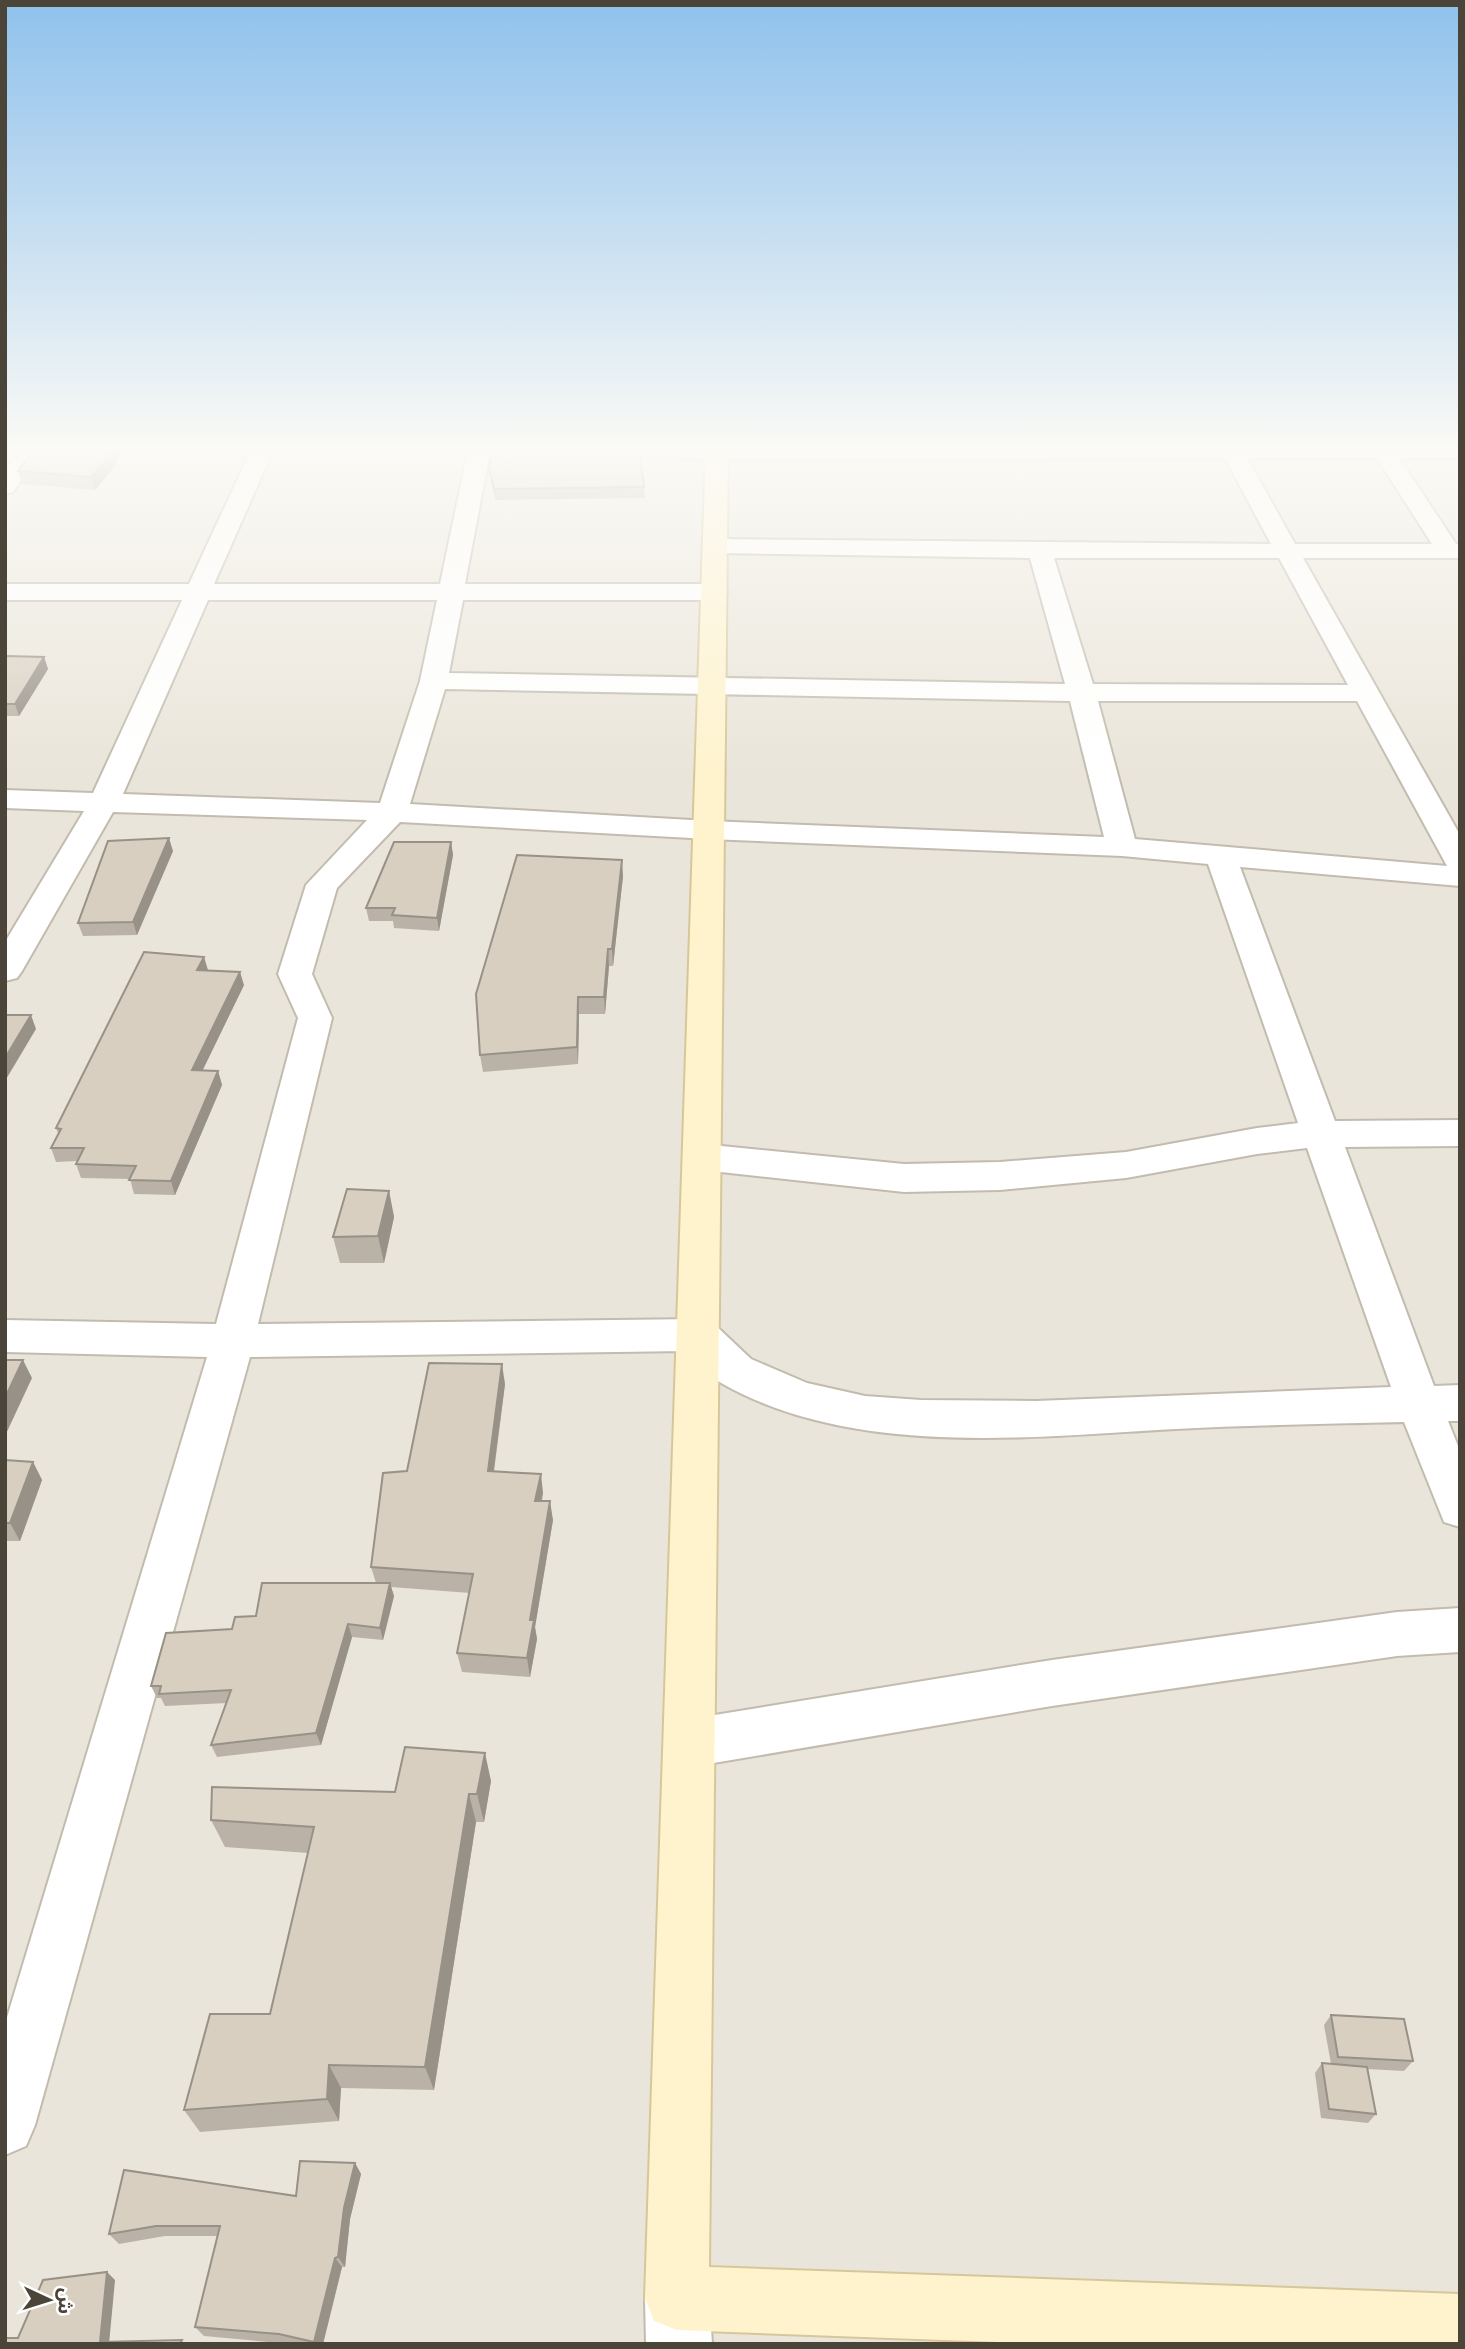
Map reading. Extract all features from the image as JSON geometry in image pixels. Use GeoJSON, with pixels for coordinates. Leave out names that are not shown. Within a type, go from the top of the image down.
{"type":"FeatureCollection","features":[{"type":"Feature","properties":{"kind":"street"},"geometry":{"type":"LineString","coordinates":[[5,971],[104,802],[215,556]]}},
{"type":"Feature","properties":{"kind":"street"},"geometry":{"type":"LineString","coordinates":[[5,2125],[233,1341],[315,1018],[295,974],[322,885],[392,812],[434,681],[459,556]]}},
{"type":"Feature","properties":{"kind":"street"},"geometry":{"type":"LineString","coordinates":[[715,556],[678,2321],[1460,2326]]}},
{"type":"Feature","properties":{"kind":"street"},"geometry":{"type":"LineString","coordinates":[[1041,556],[1082,694],[1122,847]]}},
{"type":"Feature","properties":{"kind":"street"},"geometry":{"type":"LineString","coordinates":[[1289,556],[1460,863]]}},
{"type":"Feature","properties":{"kind":"street"},"geometry":{"type":"LineString","coordinates":[[5,592],[714,592]]}},
{"type":"Feature","properties":{"kind":"street"},"geometry":{"type":"LineString","coordinates":[[434,681],[712,689],[1082,694],[1365,693]]}},
{"type":"Feature","properties":{"kind":"street"},"geometry":{"type":"LineString","coordinates":[[5,799],[392,812],[709,830],[1122,847],[1460,877]]}},
{"type":"Feature","properties":{"kind":"street"},"geometry":{"type":"LineString","coordinates":[[1220,855],[1320,1134],[1439,1403],[1460,1508]]}},
{"type":"Feature","properties":{"kind":"street"},"geometry":{"type":"LineString","coordinates":[[702,1157],[836,1173],[905,1178],[1000,1177],[1126,1165],[1257,1141],[1320,1134],[1460,1133]]}},
{"type":"Feature","properties":{"kind":"street"},"geometry":{"type":"LineString","coordinates":[[5,1336],[233,1341],[698,1335],[736,1371],[800,1399],[865,1414],[921,1418],[1036,1419],[1439,1403]]}},
{"type":"Feature","properties":{"kind":"street"},"geometry":{"type":"LineString","coordinates":[[690,1743],[1052,1683],[1397,1634],[1460,1630]]}},
{"type":"Feature","properties":{"kind":"shaded area"},"geometry":{"type":"Polygon","coordinates":[[[5,556],[1460,556],[1460,2344],[5,2344],[5,556]]]}},
{"type":"Feature","properties":{"kind":"building"},"geometry":{"type":"Polygon","coordinates":[[[5,656],[44,657],[15,704],[5,704],[5,656]]]}},
{"type":"Feature","properties":{"kind":"building"},"geometry":{"type":"Polygon","coordinates":[[[169,838],[133,922],[78,923],[108,841],[169,838]]]}},
{"type":"Feature","properties":{"kind":"building"},"geometry":{"type":"Polygon","coordinates":[[[394,842],[451,842],[437,918],[392,915],[395,908],[366,908],[394,842]]]}},
{"type":"Feature","properties":{"kind":"building"},"geometry":{"type":"Polygon","coordinates":[[[517,855],[622,860],[612,949],[608,949],[604,997],[578,997],[577,1047],[480,1055],[476,994],[517,855]]]}},
{"type":"Feature","properties":{"kind":"building"},"geometry":{"type":"Polygon","coordinates":[[[144,952],[204,957],[197,970],[240,972],[192,1070],[218,1071],[171,1181],[129,1180],[136,1166],[76,1164],[84,1148],[51,1148],[61,1129],[56,1128],[144,952]]]}},
{"type":"Feature","properties":{"kind":"building"},"geometry":{"type":"Polygon","coordinates":[[[5,1015],[31,1015],[5,1058],[5,1015]]]}},
{"type":"Feature","properties":{"kind":"building"},"geometry":{"type":"Polygon","coordinates":[[[347,1189],[389,1191],[378,1236],[333,1237],[347,1189]]]}},
{"type":"Feature","properties":{"kind":"building"},"geometry":{"type":"Polygon","coordinates":[[[5,1360],[23,1360],[5,1398],[5,1360]]]}},
{"type":"Feature","properties":{"kind":"building"},"geometry":{"type":"Polygon","coordinates":[[[429,1363],[502,1364],[488,1471],[541,1474],[535,1501],[550,1501],[530,1620],[534,1620],[527,1658],[457,1653],[473,1574],[371,1567],[383,1473],[407,1471],[429,1363]]]}},
{"type":"Feature","properties":{"kind":"building"},"geometry":{"type":"Polygon","coordinates":[[[5,1460],[33,1462],[10,1523],[5,1523],[5,1460]]]}},
{"type":"Feature","properties":{"kind":"building"},"geometry":{"type":"Polygon","coordinates":[[[262,1583],[390,1583],[380,1628],[348,1624],[316,1733],[211,1745],[231,1690],[159,1694],[161,1686],[151,1686],[166,1633],[232,1629],[235,1617],[256,1616],[262,1583]]]}},
{"type":"Feature","properties":{"kind":"building"},"geometry":{"type":"Polygon","coordinates":[[[405,1747],[485,1753],[477,1794],[469,1794],[425,2067],[329,2065],[327,2099],[184,2110],[210,2014],[270,2014],[314,1827],[211,1820],[212,1787],[395,1792],[405,1747]]]}},
{"type":"Feature","properties":{"kind":"building"},"geometry":{"type":"Polygon","coordinates":[[[1331,2015],[1404,2019],[1413,2061],[1338,2057],[1331,2015]]]}},
{"type":"Feature","properties":{"kind":"building"},"geometry":{"type":"Polygon","coordinates":[[[1322,2063],[1367,2067],[1376,2114],[1329,2109],[1322,2063]]]}},
{"type":"Feature","properties":{"kind":"building"},"geometry":{"type":"Polygon","coordinates":[[[300,2161],[355,2163],[344,2208],[338,2257],[335,2258],[314,2342],[279,2334],[195,2327],[220,2226],[156,2226],[109,2234],[124,2170],[296,2196],[300,2161]]]}},
{"type":"Feature","properties":{"kind":"building"},"geometry":{"type":"Polygon","coordinates":[[[107,2272],[100,2342],[182,2340],[180,2344],[5,2344],[5,2338],[18,2338],[43,2280],[107,2272]]]}}]}
